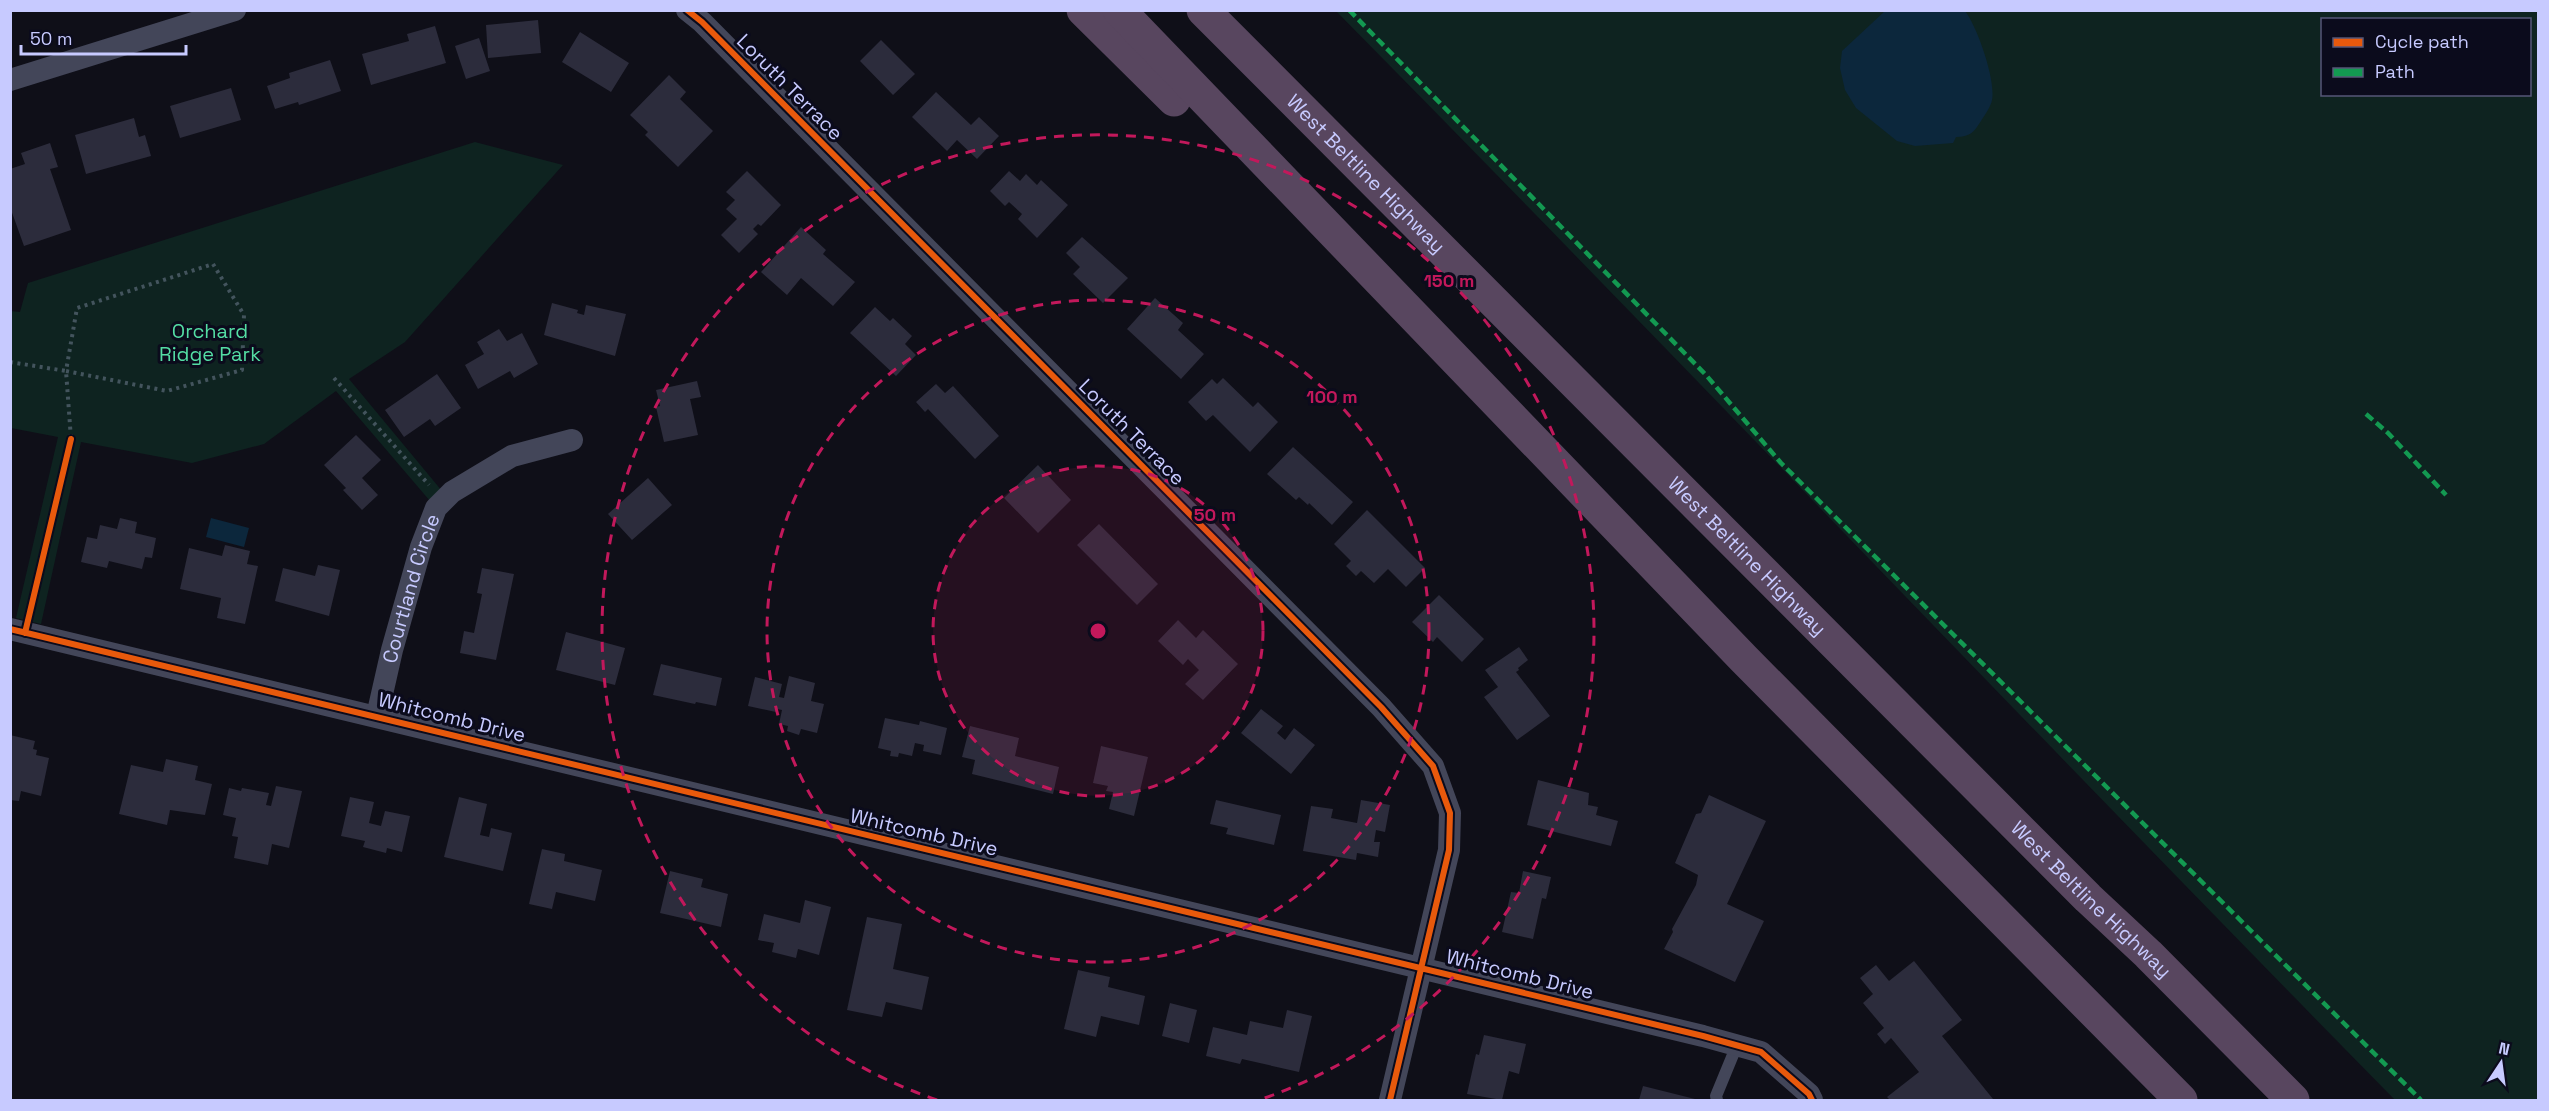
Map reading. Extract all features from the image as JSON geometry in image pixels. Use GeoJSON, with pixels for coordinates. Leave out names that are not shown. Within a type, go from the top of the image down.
{"type":"FeatureCollection","features":[{"type":"Feature","properties":{"kind":"highway"},"geometry":{"type":"LineString","coordinates":[[1083,10],[1501,408]]}},
{"type":"Feature","properties":{"kind":"highway"},"geometry":{"type":"LineString","coordinates":[[1119,10],[1744,659],[2181,1101]]}},
{"type":"Feature","properties":{"kind":"highway","name":"West Beltline Highway"},"geometry":{"type":"LineString","coordinates":[[1203,10],[2293,1101]]}},
{"type":"Feature","properties":{"kind":"street"},"geometry":{"type":"LineString","coordinates":[[10,80],[235,10]]}},
{"type":"Feature","properties":{"kind":"street","name":"Loruth Terrace"},"geometry":{"type":"LineString","coordinates":[[687,10],[719,39],[1364,690],[1433,766],[1450,813],[1449,850],[1390,1101]]}},
{"type":"Feature","properties":{"kind":"street","name":"Courtland Circle"},"geometry":{"type":"LineString","coordinates":[[377,716],[392,650],[421,547],[436,508],[453,492],[512,456],[572,440]]}},
{"type":"Feature","properties":{"kind":"street","name":"Whitcomb Drive"},"geometry":{"type":"LineString","coordinates":[[10,629],[1422,967],[1737,1045],[1761,1052],[1809,1094],[1812,1101]]}},
{"type":"Feature","properties":{"kind":"lane"},"geometry":{"type":"LineString","coordinates":[[1717,1101],[1716,1096],[1737,1045]]}},
{"type":"Feature","properties":{"kind":"path"},"geometry":{"type":"LineString","coordinates":[[10,362],[66,371],[167,392],[242,370],[244,315],[213,264],[76,308],[66,371],[71,439],[69,450]]}},
{"type":"Feature","properties":{"kind":"path"},"geometry":{"type":"LineString","coordinates":[[334,378],[443,501]]}},
{"type":"Feature","properties":{"kind":"green space"},"geometry":{"type":"Polygon","coordinates":[[[1336,11],[2538,11],[2538,1100],[2395,1100],[1336,11]]]}},
{"type":"Feature","properties":{"kind":"green space","name":"Orchard Ridge Park"},"geometry":{"type":"Polygon","coordinates":[[[475,142],[563,165],[405,342],[349,379],[447,497],[436,508],[336,391],[264,444],[192,463],[81,442],[41,624],[16,618],[58,437],[11,428],[10,311],[20,312],[28,283],[475,142]]]}},
{"type":"Feature","properties":{"kind":"water"},"geometry":{"type":"Polygon","coordinates":[[[1885,11],[1965,11],[1970,18],[1988,67],[1992,91],[1989,108],[1971,133],[1956,137],[1953,143],[1915,146],[1897,141],[1856,108],[1845,90],[1840,68],[1842,51],[1885,11]]]}},
{"type":"Feature","properties":{"kind":"water"},"geometry":{"type":"Polygon","coordinates":[[[211,518],[249,528],[244,547],[206,537],[211,518]]]}},
{"type":"Feature","properties":{"kind":"building"},"geometry":{"type":"Polygon","coordinates":[[[538,20],[541,53],[488,58],[486,25],[538,20]]]}},
{"type":"Feature","properties":{"kind":"building"},"geometry":{"type":"Polygon","coordinates":[[[435,26],[446,63],[371,85],[362,54],[409,41],[407,34],[435,26]]]}},
{"type":"Feature","properties":{"kind":"building"},"geometry":{"type":"Polygon","coordinates":[[[580,32],[629,63],[611,92],[562,62],[580,32]]]}},
{"type":"Feature","properties":{"kind":"building"},"geometry":{"type":"Polygon","coordinates":[[[479,38],[490,71],[466,79],[455,46],[479,38]]]}},
{"type":"Feature","properties":{"kind":"building"},"geometry":{"type":"Polygon","coordinates":[[[881,40],[915,74],[893,95],[860,61],[881,40]]]}},
{"type":"Feature","properties":{"kind":"building"},"geometry":{"type":"Polygon","coordinates":[[[330,60],[341,91],[299,105],[298,102],[275,109],[267,86],[290,78],[289,73],[330,60]]]}},
{"type":"Feature","properties":{"kind":"building"},"geometry":{"type":"Polygon","coordinates":[[[669,75],[686,92],[680,99],[713,131],[678,167],[645,135],[648,132],[630,115],[669,75]]]}},
{"type":"Feature","properties":{"kind":"building"},"geometry":{"type":"Polygon","coordinates":[[[231,88],[241,120],[180,138],[170,106],[231,88]]]}},
{"type":"Feature","properties":{"kind":"building"},"geometry":{"type":"Polygon","coordinates":[[[936,92],[971,125],[979,117],[999,136],[977,159],[957,140],[947,151],[912,117],[936,92]]]}},
{"type":"Feature","properties":{"kind":"building"},"geometry":{"type":"Polygon","coordinates":[[[134,118],[139,137],[145,135],[151,156],[86,174],[75,135],[134,118]]]}},
{"type":"Feature","properties":{"kind":"building"},"geometry":{"type":"Polygon","coordinates":[[[50,143],[58,167],[50,169],[71,230],[24,246],[10,207],[10,169],[25,164],[21,153],[50,143]]]}},
{"type":"Feature","properties":{"kind":"building"},"geometry":{"type":"Polygon","coordinates":[[[747,171],[781,205],[761,226],[758,224],[753,229],[758,234],[739,253],[721,235],[737,219],[726,209],[735,200],[726,192],[747,171]]]}},
{"type":"Feature","properties":{"kind":"building"},"geometry":{"type":"Polygon","coordinates":[[[1009,171],[1020,181],[1026,174],[1037,185],[1041,180],[1068,205],[1037,238],[1018,219],[1022,214],[1009,202],[1005,206],[990,191],[1009,171]]]}},
{"type":"Feature","properties":{"kind":"building"},"geometry":{"type":"Polygon","coordinates":[[[801,227],[826,250],[823,254],[855,282],[833,306],[801,278],[787,295],[761,272],[801,227]]]}},
{"type":"Feature","properties":{"kind":"building"},"geometry":{"type":"Polygon","coordinates":[[[1082,237],[1128,278],[1103,303],[1073,274],[1080,267],[1066,253],[1082,237]]]}},
{"type":"Feature","properties":{"kind":"building"},"geometry":{"type":"Polygon","coordinates":[[[1155,298],[1183,323],[1178,330],[1204,354],[1181,379],[1127,329],[1155,298]]]}},
{"type":"Feature","properties":{"kind":"building"},"geometry":{"type":"Polygon","coordinates":[[[552,303],[578,310],[577,313],[584,315],[586,305],[626,314],[615,356],[544,335],[552,303]]]}},
{"type":"Feature","properties":{"kind":"building"},"geometry":{"type":"Polygon","coordinates":[[[875,307],[890,321],[893,318],[912,336],[905,344],[916,355],[896,376],[850,333],[875,307]]]}},
{"type":"Feature","properties":{"kind":"building"},"geometry":{"type":"Polygon","coordinates":[[[499,329],[507,341],[522,333],[538,364],[514,378],[510,371],[478,389],[465,365],[484,354],[477,342],[499,329]]]}},
{"type":"Feature","properties":{"kind":"building"},"geometry":{"type":"Polygon","coordinates":[[[437,374],[461,408],[435,426],[430,419],[404,437],[385,410],[437,374]]]}},
{"type":"Feature","properties":{"kind":"building"},"geometry":{"type":"Polygon","coordinates":[[[1223,378],[1253,407],[1258,402],[1278,422],[1250,452],[1213,415],[1206,421],[1188,402],[1212,379],[1217,384],[1223,378]]]}},
{"type":"Feature","properties":{"kind":"building"},"geometry":{"type":"Polygon","coordinates":[[[697,381],[701,397],[690,399],[698,435],[664,442],[656,407],[660,406],[656,390],[697,381]]]}},
{"type":"Feature","properties":{"kind":"building"},"geometry":{"type":"Polygon","coordinates":[[[936,384],[945,393],[953,386],[999,436],[975,459],[928,409],[925,412],[916,402],[936,384]]]}},
{"type":"Feature","properties":{"kind":"building"},"geometry":{"type":"Polygon","coordinates":[[[356,435],[381,460],[362,478],[378,495],[362,510],[343,490],[346,488],[324,465],[356,435]]]}},
{"type":"Feature","properties":{"kind":"building"},"geometry":{"type":"Polygon","coordinates":[[[1293,447],[1353,502],[1332,525],[1309,503],[1308,505],[1299,497],[1296,500],[1267,474],[1293,447]]]}},
{"type":"Feature","properties":{"kind":"building"},"geometry":{"type":"Polygon","coordinates":[[[1038,465],[1071,500],[1038,533],[1004,498],[1038,465]]]}},
{"type":"Feature","properties":{"kind":"building"},"geometry":{"type":"Polygon","coordinates":[[[648,478],[672,505],[632,540],[608,514],[648,478]]]}},
{"type":"Feature","properties":{"kind":"building"},"geometry":{"type":"Polygon","coordinates":[[[1367,510],[1425,568],[1406,587],[1388,569],[1374,583],[1361,571],[1356,576],[1346,566],[1351,561],[1334,544],[1367,510]]]}},
{"type":"Feature","properties":{"kind":"building"},"geometry":{"type":"Polygon","coordinates":[[[120,518],[137,522],[135,533],[156,538],[152,558],[145,557],[142,569],[109,561],[107,568],[81,562],[87,537],[97,539],[100,525],[117,529],[120,518]]]}},
{"type":"Feature","properties":{"kind":"building"},"geometry":{"type":"Polygon","coordinates":[[[1099,524],[1158,584],[1137,605],[1077,545],[1099,524]]]}},
{"type":"Feature","properties":{"kind":"building"},"geometry":{"type":"Polygon","coordinates":[[[225,545],[250,551],[247,564],[258,566],[245,624],[217,618],[221,598],[180,589],[189,548],[222,556],[225,545]]]}},
{"type":"Feature","properties":{"kind":"building"},"geometry":{"type":"Polygon","coordinates":[[[318,565],[340,570],[329,616],[275,601],[283,568],[315,576],[318,565]]]}},
{"type":"Feature","properties":{"kind":"building"},"geometry":{"type":"Polygon","coordinates":[[[482,568],[514,574],[496,660],[460,653],[464,631],[474,633],[482,594],[477,593],[482,568]]]}},
{"type":"Feature","properties":{"kind":"building"},"geometry":{"type":"Polygon","coordinates":[[[1439,595],[1484,639],[1462,662],[1437,637],[1433,642],[1412,622],[1439,595]]]}},
{"type":"Feature","properties":{"kind":"building"},"geometry":{"type":"Polygon","coordinates":[[[1178,620],[1196,638],[1203,630],[1238,664],[1203,700],[1185,684],[1199,670],[1188,659],[1183,665],[1158,641],[1178,620]]]}},
{"type":"Feature","properties":{"kind":"building"},"geometry":{"type":"Polygon","coordinates":[[[566,632],[625,648],[615,685],[556,670],[566,632]]]}},
{"type":"Feature","properties":{"kind":"building"},"geometry":{"type":"Polygon","coordinates":[[[1519,647],[1528,660],[1516,672],[1550,716],[1517,740],[1484,697],[1498,687],[1485,670],[1519,647]]]}},
{"type":"Feature","properties":{"kind":"building"},"geometry":{"type":"Polygon","coordinates":[[[661,664],[722,678],[716,706],[653,695],[661,664]]]}},
{"type":"Feature","properties":{"kind":"building"},"geometry":{"type":"Polygon","coordinates":[[[789,676],[815,683],[811,701],[824,704],[817,733],[801,729],[799,735],[787,731],[788,726],[779,724],[782,710],[777,709],[776,712],[748,706],[755,677],[782,684],[779,697],[784,698],[789,676]]]}},
{"type":"Feature","properties":{"kind":"building"},"geometry":{"type":"Polygon","coordinates":[[[1261,709],[1283,726],[1277,733],[1285,740],[1294,728],[1315,745],[1291,774],[1241,733],[1261,709]]]}},
{"type":"Feature","properties":{"kind":"building"},"geometry":{"type":"Polygon","coordinates":[[[885,718],[919,725],[920,721],[947,728],[941,755],[923,751],[924,745],[915,743],[912,756],[899,753],[898,757],[890,756],[891,751],[878,748],[885,718]]]}},
{"type":"Feature","properties":{"kind":"building"},"geometry":{"type":"Polygon","coordinates":[[[970,726],[1019,738],[1015,756],[1059,767],[1053,794],[972,774],[975,760],[962,757],[970,726]]]}},
{"type":"Feature","properties":{"kind":"building"},"geometry":{"type":"Polygon","coordinates":[[[10,735],[35,741],[33,749],[37,750],[36,755],[49,758],[41,796],[21,791],[19,801],[10,800],[10,735]]]}},
{"type":"Feature","properties":{"kind":"building"},"geometry":{"type":"Polygon","coordinates":[[[1101,746],[1148,757],[1134,816],[1109,809],[1113,792],[1106,791],[1108,786],[1093,783],[1101,746]]]}},
{"type":"Feature","properties":{"kind":"building"},"geometry":{"type":"Polygon","coordinates":[[[166,759],[198,766],[195,780],[212,784],[205,815],[170,810],[167,825],[119,814],[131,765],[163,772],[166,759]]]}},
{"type":"Feature","properties":{"kind":"building"},"geometry":{"type":"Polygon","coordinates":[[[1538,780],[1589,793],[1588,805],[1598,807],[1596,815],[1618,821],[1611,846],[1527,825],[1538,780]]]}},
{"type":"Feature","properties":{"kind":"building"},"geometry":{"type":"Polygon","coordinates":[[[276,786],[302,791],[289,848],[272,844],[268,865],[234,858],[238,837],[232,836],[236,818],[223,815],[229,788],[269,793],[266,805],[271,806],[276,786]]]}},
{"type":"Feature","properties":{"kind":"building"},"geometry":{"type":"Polygon","coordinates":[[[1709,795],[1766,821],[1727,904],[1764,921],[1735,982],[1664,949],[1696,885],[1698,875],[1675,863],[1696,814],[1701,813],[1709,795]]]}},
{"type":"Feature","properties":{"kind":"building"},"geometry":{"type":"Polygon","coordinates":[[[350,797],[374,802],[369,823],[381,826],[385,811],[410,816],[402,852],[387,848],[386,853],[363,847],[365,841],[341,836],[350,797]]]}},
{"type":"Feature","properties":{"kind":"building"},"geometry":{"type":"Polygon","coordinates":[[[459,797],[487,804],[480,835],[489,837],[491,828],[512,833],[503,871],[444,857],[459,797]]]}},
{"type":"Feature","properties":{"kind":"building"},"geometry":{"type":"Polygon","coordinates":[[[1216,800],[1281,815],[1274,845],[1226,834],[1228,828],[1210,824],[1216,800]]]}},
{"type":"Feature","properties":{"kind":"building"},"geometry":{"type":"Polygon","coordinates":[[[1361,800],[1390,805],[1385,832],[1376,830],[1374,842],[1380,842],[1378,857],[1357,853],[1356,860],[1303,851],[1311,806],[1333,809],[1331,818],[1357,823],[1361,800]]]}},
{"type":"Feature","properties":{"kind":"building"},"geometry":{"type":"Polygon","coordinates":[[[542,849],[565,854],[564,861],[602,870],[595,901],[556,892],[552,909],[529,904],[542,849]]]}},
{"type":"Feature","properties":{"kind":"building"},"geometry":{"type":"Polygon","coordinates":[[[670,871],[703,879],[701,887],[728,894],[721,927],[660,913],[670,871]]]}},
{"type":"Feature","properties":{"kind":"building"},"geometry":{"type":"Polygon","coordinates":[[[1523,871],[1551,877],[1546,899],[1542,898],[1533,939],[1502,932],[1511,892],[1519,893],[1523,871]]]}},
{"type":"Feature","properties":{"kind":"building"},"geometry":{"type":"Polygon","coordinates":[[[805,900],[831,907],[819,955],[798,949],[796,958],[772,952],[774,943],[758,940],[764,914],[800,923],[805,900]]]}},
{"type":"Feature","properties":{"kind":"building"},"geometry":{"type":"Polygon","coordinates":[[[867,917],[902,924],[893,969],[929,977],[922,1010],[886,1002],[882,1017],[847,1010],[867,917]]]}},
{"type":"Feature","properties":{"kind":"building"},"geometry":{"type":"Polygon","coordinates":[[[1914,961],[1962,1020],[1942,1036],[1993,1099],[1890,1100],[1887,1097],[1919,1072],[1891,1038],[1885,1044],[1877,1034],[1884,1028],[1863,1003],[1873,994],[1860,978],[1876,965],[1889,981],[1914,961]]]}},
{"type":"Feature","properties":{"kind":"building"},"geometry":{"type":"Polygon","coordinates":[[[1078,970],[1110,977],[1108,987],[1145,996],[1139,1025],[1101,1016],[1096,1037],[1064,1029],[1078,970]]]}},
{"type":"Feature","properties":{"kind":"building"},"geometry":{"type":"Polygon","coordinates":[[[1170,1003],[1197,1010],[1189,1043],[1162,1036],[1170,1003]]]}},
{"type":"Feature","properties":{"kind":"building"},"geometry":{"type":"Polygon","coordinates":[[[1287,1010],[1312,1016],[1299,1072],[1242,1059],[1240,1064],[1206,1056],[1213,1027],[1247,1035],[1250,1021],[1283,1028],[1287,1010]]]}},
{"type":"Feature","properties":{"kind":"building"},"geometry":{"type":"Polygon","coordinates":[[[1484,1035],[1526,1044],[1519,1074],[1509,1071],[1502,1100],[1467,1094],[1476,1054],[1479,1055],[1484,1035]]]}},
{"type":"Feature","properties":{"kind":"building"},"geometry":{"type":"Polygon","coordinates":[[[1643,1086],[1699,1100],[1639,1100],[1643,1086]]]}},
{"type":"Feature","properties":{"kind":"marked path"},"geometry":{"type":"LineString","coordinates":[[1349,10],[1706,375],[1781,463],[2421,1100]]}},
{"type":"Feature","properties":{"kind":"marked path"},"geometry":{"type":"LineString","coordinates":[[2366,414],[2388,433],[2446,495]]}},
{"type":"Feature","properties":{"kind":"cycle path"},"geometry":{"type":"LineString","coordinates":[[687,10],[702,22],[1381,707],[1433,766],[1450,813],[1449,850],[1390,1100]]}},
{"type":"Feature","properties":{"kind":"cycle path"},"geometry":{"type":"LineString","coordinates":[[25,633],[71,439]]}},
{"type":"Feature","properties":{"kind":"cycle path"},"geometry":{"type":"LineString","coordinates":[[10,629],[1703,1036],[1761,1052],[1809,1094],[1812,1100]]}}]}
